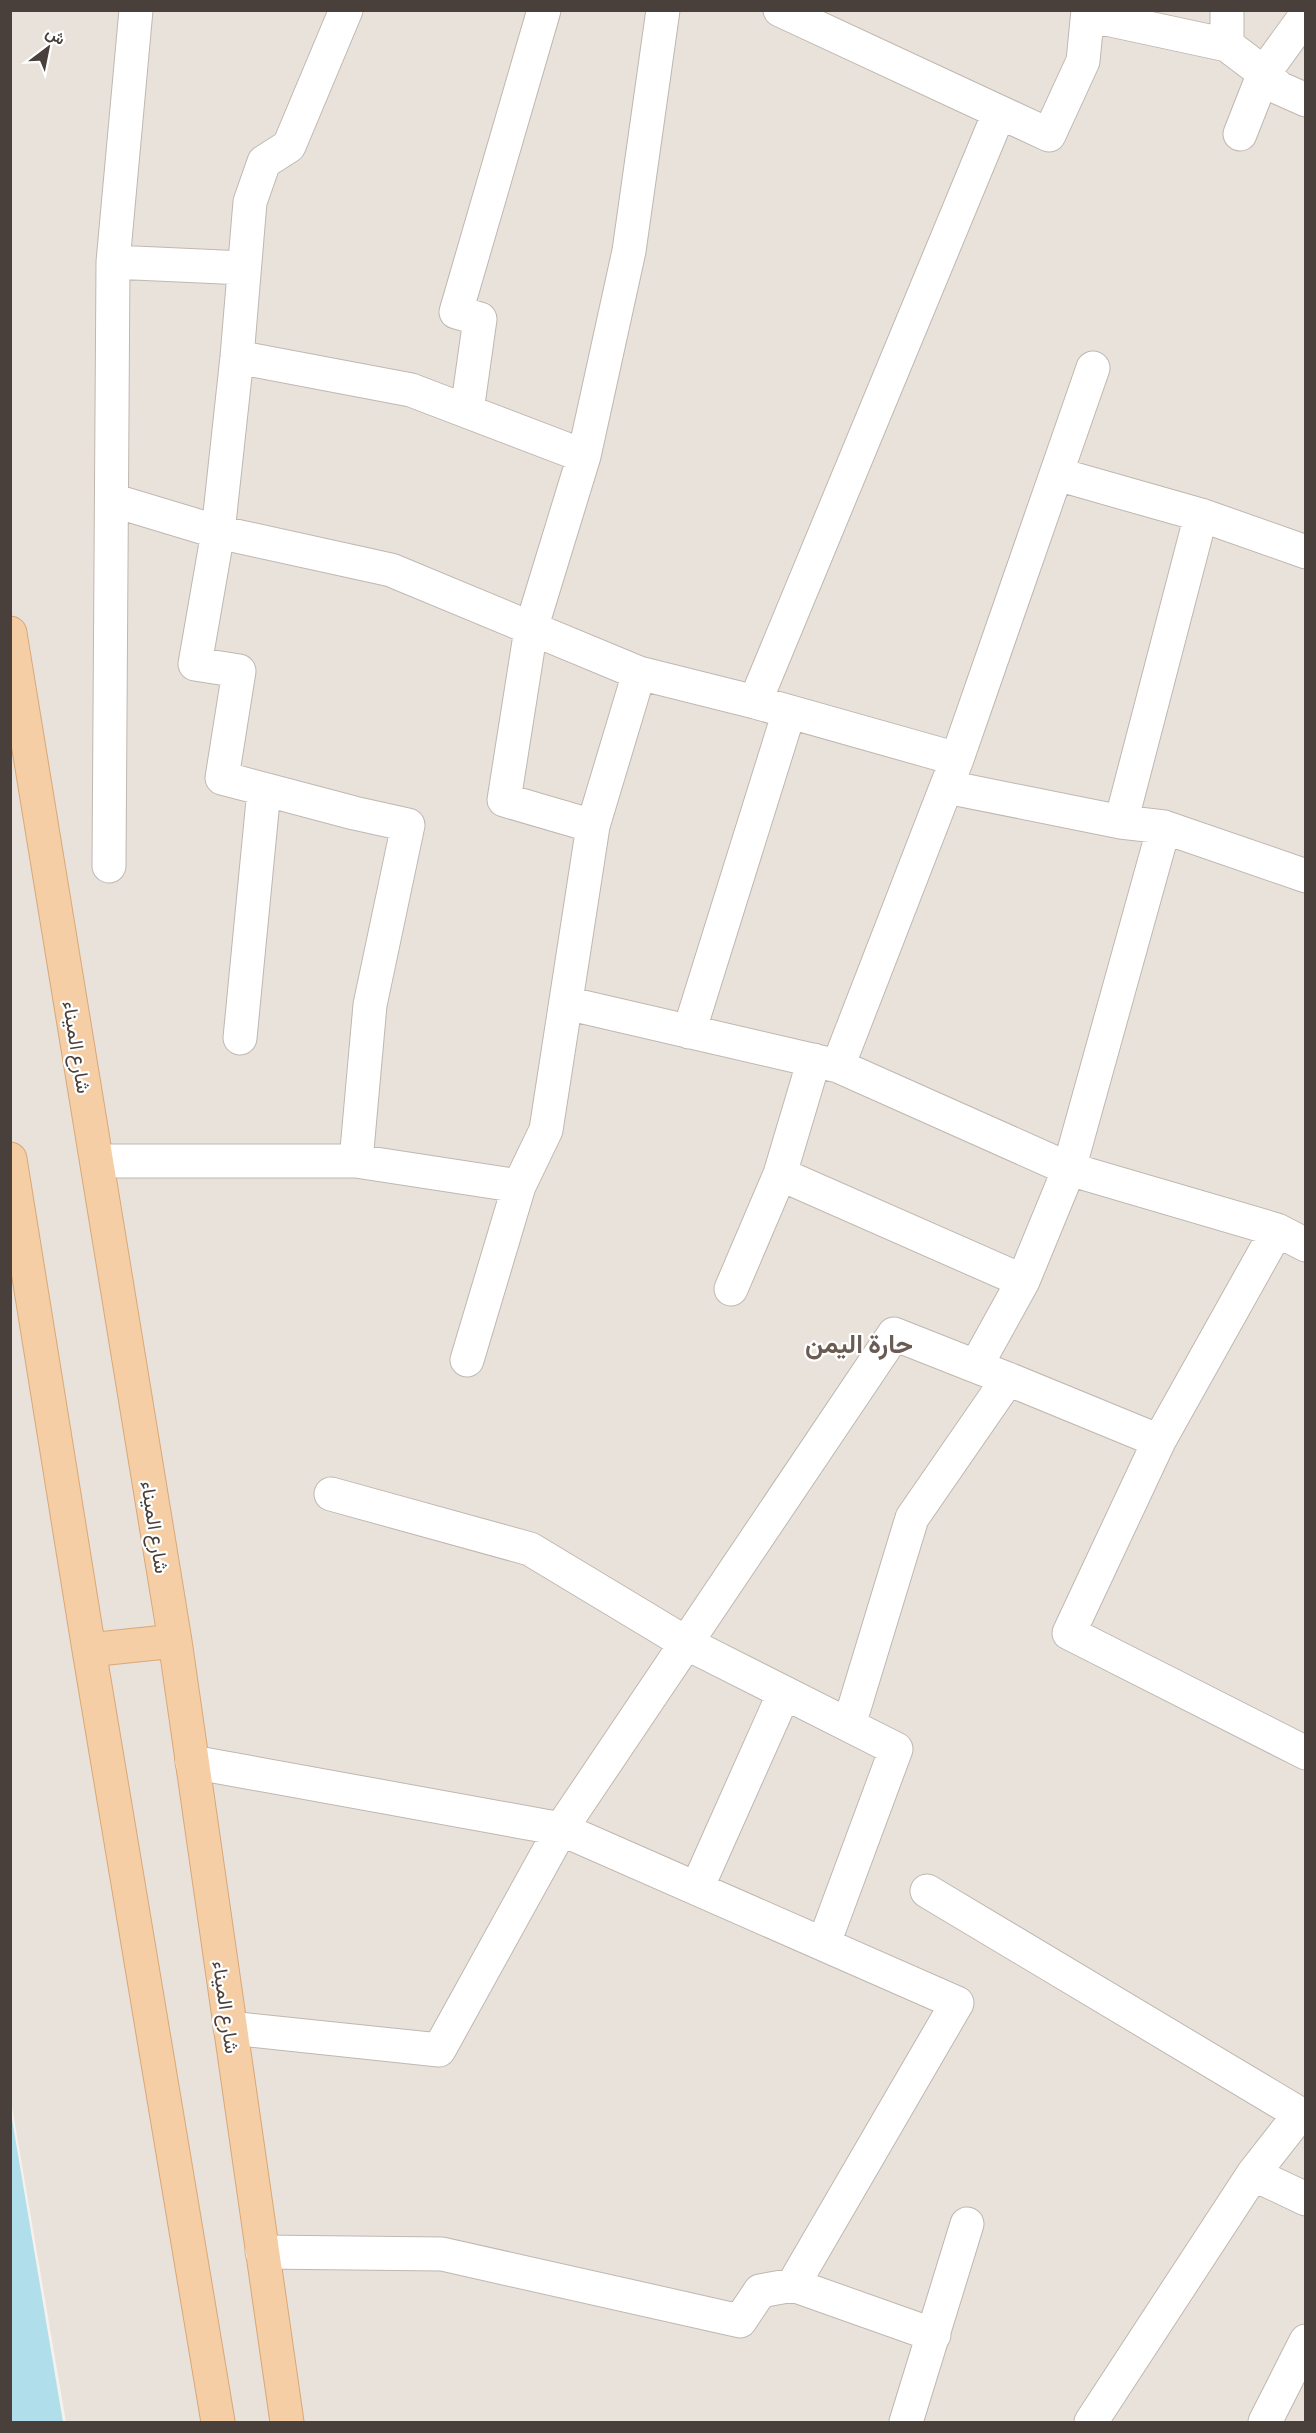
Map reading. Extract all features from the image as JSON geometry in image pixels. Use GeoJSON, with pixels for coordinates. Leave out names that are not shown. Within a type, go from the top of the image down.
{"type":"FeatureCollection","features":[{"type":"Feature","properties":{"kind":"main road","name":"شارع الميناء"},"geometry":{"type":"LineString","coordinates":[[10,633],[175,1641],[287,2422]]}},
{"type":"Feature","properties":{"kind":"main road"},"geometry":{"type":"LineString","coordinates":[[10,1159],[89,1650],[218,2422]]}},
{"type":"Feature","properties":{"kind":"main road"},"geometry":{"type":"LineString","coordinates":[[89,1650],[175,1641]]}},
{"type":"Feature","properties":{"kind":"street"},"geometry":{"type":"LineString","coordinates":[[109,867],[113,262],[136,10]]}},
{"type":"Feature","properties":{"kind":"street"},"geometry":{"type":"LineString","coordinates":[[346,10],[289,146],[264,162],[250,202],[237,357],[218,532],[195,664],[239,671],[222,778],[408,825],[370,1005],[356,1161]]}},
{"type":"Feature","properties":{"kind":"street"},"geometry":{"type":"LineString","coordinates":[[467,411],[480,319],[456,312],[544,10]]}},
{"type":"Feature","properties":{"kind":"street"},"geometry":{"type":"LineString","coordinates":[[593,826],[504,800],[531,629],[584,456],[629,251],[663,10]]}},
{"type":"Feature","properties":{"kind":"street"},"geometry":{"type":"LineString","coordinates":[[1227,10],[1227,45]]}},
{"type":"Feature","properties":{"kind":"street"},"geometry":{"type":"LineString","coordinates":[[785,12],[1049,135],[1083,61],[1088,13],[1227,45],[1264,73],[1279,88],[1305,100]]}},
{"type":"Feature","properties":{"kind":"street"},"geometry":{"type":"LineString","coordinates":[[1240,134],[1264,73],[1305,15]]}},
{"type":"Feature","properties":{"kind":"street"},"geometry":{"type":"LineString","coordinates":[[755,702],[999,113]]}},
{"type":"Feature","properties":{"kind":"street"},"geometry":{"type":"LineString","coordinates":[[113,262],[244,268]]}},
{"type":"Feature","properties":{"kind":"street"},"geometry":{"type":"LineString","coordinates":[[237,357],[411,390],[584,456]]}},
{"type":"Feature","properties":{"kind":"street"},"geometry":{"type":"LineString","coordinates":[[731,1289],[952,773],[1094,368]]}},
{"type":"Feature","properties":{"kind":"street"},"geometry":{"type":"LineString","coordinates":[[1057,474],[1201,515],[1305,552]]}},
{"type":"Feature","properties":{"kind":"street"},"geometry":{"type":"LineString","coordinates":[[112,501],[218,532],[391,570],[639,673],[789,712],[952,773],[1121,822],[1164,827],[1305,876]]}},
{"type":"Feature","properties":{"kind":"street"},"geometry":{"type":"LineString","coordinates":[[1121,822],[1201,515]]}},
{"type":"Feature","properties":{"kind":"street"},"geometry":{"type":"LineString","coordinates":[[467,1360],[519,1186],[546,1130],[593,826],[639,673]]}},
{"type":"Feature","properties":{"kind":"street"},"geometry":{"type":"LineString","coordinates":[[689,1032],[789,712]]}},
{"type":"Feature","properties":{"kind":"street"},"geometry":{"type":"LineString","coordinates":[[240,1038],[264,790]]}},
{"type":"Feature","properties":{"kind":"street"},"geometry":{"type":"LineString","coordinates":[[976,1366],[1023,1281],[1069,1169],[1164,827]]}},
{"type":"Feature","properties":{"kind":"street"},"geometry":{"type":"LineString","coordinates":[[566,1003],[826,1063],[1069,1169],[1276,1230],[1305,1245]]}},
{"type":"Feature","properties":{"kind":"street"},"geometry":{"type":"LineString","coordinates":[[97,1161],[356,1161],[519,1186]]}},
{"type":"Feature","properties":{"kind":"street"},"geometry":{"type":"LineString","coordinates":[[780,1174],[1023,1281]]}},
{"type":"Feature","properties":{"kind":"street"},"geometry":{"type":"LineString","coordinates":[[1276,1230],[1159,1442],[1069,1633],[1305,1754]]}},
{"type":"Feature","properties":{"kind":"street"},"geometry":{"type":"LineString","coordinates":[[230,2028],[439,2050],[561,1829],[894,1334],[1008,1378],[1159,1442]]}},
{"type":"Feature","properties":{"kind":"street"},"geometry":{"type":"LineString","coordinates":[[849,1725],[912,1518],[1008,1378]]}},
{"type":"Feature","properties":{"kind":"street"},"geometry":{"type":"LineString","coordinates":[[332,1494],[530,1549],[686,1643],[896,1749],[824,1943]]}},
{"type":"Feature","properties":{"kind":"street"},"geometry":{"type":"LineString","coordinates":[[697,1888],[784,1693]]}},
{"type":"Feature","properties":{"kind":"street"},"geometry":{"type":"LineString","coordinates":[[192,1762],[561,1829],[957,2003],[793,2285]]}},
{"type":"Feature","properties":{"kind":"street"},"geometry":{"type":"LineString","coordinates":[[927,1891],[1300,2114],[1252,2174],[1091,2422]]}},
{"type":"Feature","properties":{"kind":"street"},"geometry":{"type":"LineString","coordinates":[[1252,2174],[1305,2199]]}},
{"type":"Feature","properties":{"kind":"street"},"geometry":{"type":"LineString","coordinates":[[906,2422],[967,2224]]}},
{"type":"Feature","properties":{"kind":"street"},"geometry":{"type":"LineString","coordinates":[[262,2252],[442,2254],[740,2321],[760,2291],[793,2285],[934,2335]]}},
{"type":"Feature","properties":{"kind":"street"},"geometry":{"type":"LineString","coordinates":[[1265,2422],[1305,2341]]}},
{"type":"Feature","properties":{"kind":"shaded area"},"geometry":{"type":"Polygon","coordinates":[[[10,11],[1305,11],[1305,2422],[66,2422],[10,2095],[10,11]]]}},
{"type":"Feature","properties":{"kind":"water"},"geometry":{"type":"Polygon","coordinates":[[[11,2113],[63,2422],[11,2422],[11,2113]]]}},
{"type":"Feature","properties":{"kind":"district","name":"حارة اليمن"},"geometry":{"type":"Point","coordinates":[859,1342]}}]}
